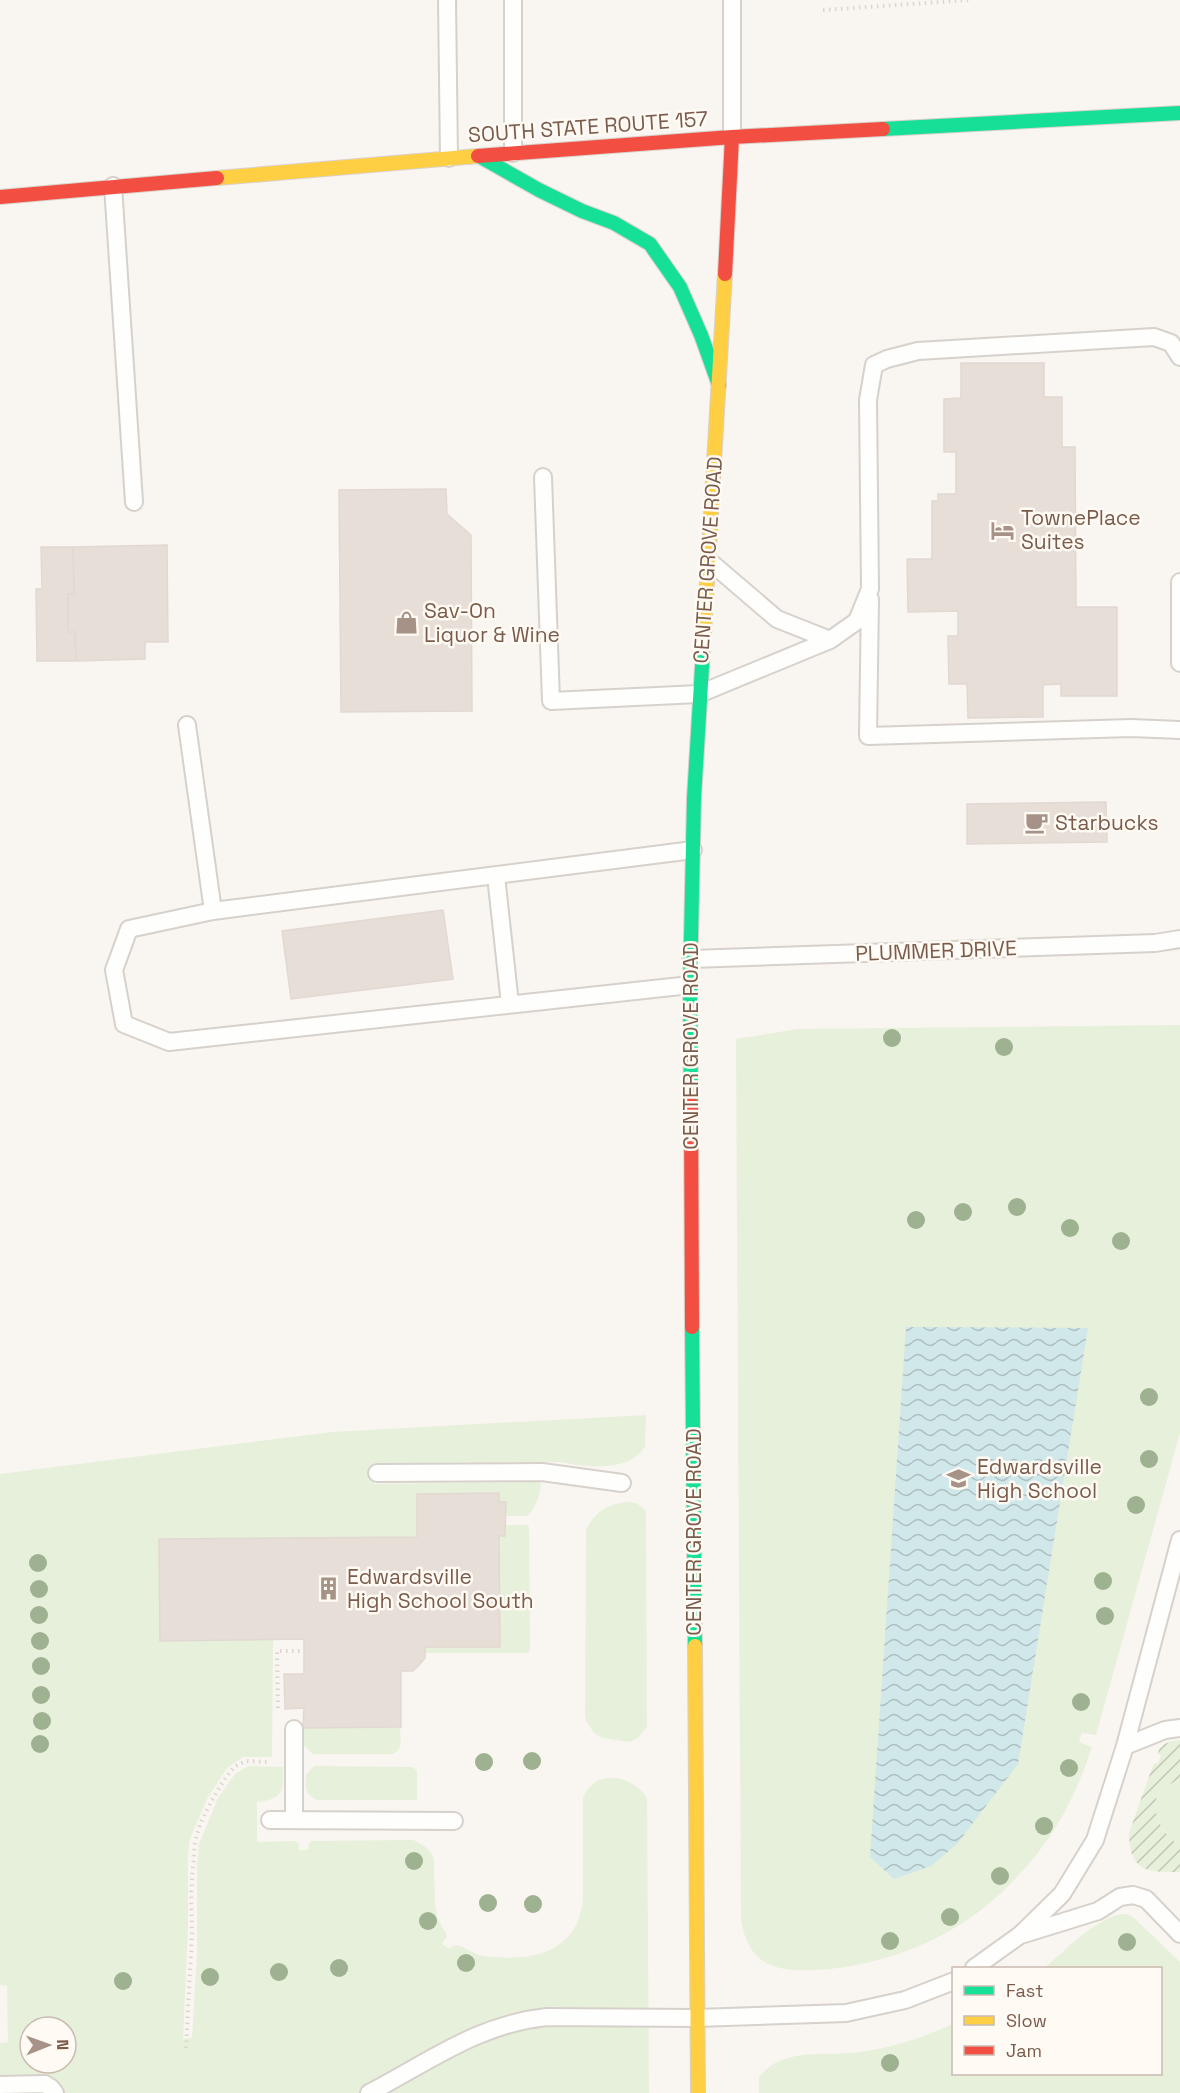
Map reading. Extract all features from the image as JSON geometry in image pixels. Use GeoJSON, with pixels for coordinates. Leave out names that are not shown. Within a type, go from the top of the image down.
{"type":"FeatureCollection","features":[{"type":"Feature","properties":{"kind":"street","name":"SOUTH STATE ROUTE 157"},"geometry":{"type":"LineString","coordinates":[[0,197],[448,158],[732,137],[1180,113]]}},
{"type":"Feature","properties":{"kind":"street","name":"CENTER GROVE ROAD"},"geometry":{"type":"LineString","coordinates":[[698,2093],[690,985],[699,694],[732,137]]}},
{"type":"Feature","properties":{"kind":"street"},"geometry":{"type":"LineString","coordinates":[[480,156],[539,190],[582,211],[614,223],[650,244],[680,287],[701,334],[719,385]]}},
{"type":"Feature","properties":{"kind":"lane"},"geometry":{"type":"LineString","coordinates":[[447,0],[448,158]]}},
{"type":"Feature","properties":{"kind":"lane"},"geometry":{"type":"LineString","coordinates":[[513,0],[513,153]]}},
{"type":"Feature","properties":{"kind":"lane","name":"CENTER GROVE ROAD"},"geometry":{"type":"LineString","coordinates":[[732,0],[732,137]]}},
{"type":"Feature","properties":{"kind":"lane"},"geometry":{"type":"LineString","coordinates":[[113,186],[134,502]]}},
{"type":"Feature","properties":{"kind":"lane"},"geometry":{"type":"LineString","coordinates":[[1180,357],[1172,343],[1154,337],[918,351],[887,358],[874,365],[868,400],[870,589],[868,736],[1131,728],[1180,730]]}},
{"type":"Feature","properties":{"kind":"lane"},"geometry":{"type":"LineString","coordinates":[[543,477],[551,701],[699,694],[830,640],[857,621],[870,589]]}},
{"type":"Feature","properties":{"kind":"lane"},"geometry":{"type":"LineString","coordinates":[[707,560],[777,619],[830,640]]}},
{"type":"Feature","properties":{"kind":"lane"},"geometry":{"type":"LineString","coordinates":[[1180,582],[1180,663]]}},
{"type":"Feature","properties":{"kind":"lane"},"geometry":{"type":"LineString","coordinates":[[187,725],[213,911]]}},
{"type":"Feature","properties":{"kind":"lane"},"geometry":{"type":"LineString","coordinates":[[690,985],[169,1042],[124,1024],[114,970],[129,929],[213,911],[693,850]]}},
{"type":"Feature","properties":{"kind":"lane"},"geometry":{"type":"LineString","coordinates":[[496,876],[510,1004]]}},
{"type":"Feature","properties":{"kind":"lane","name":"PLUMMER DRIVE"},"geometry":{"type":"LineString","coordinates":[[691,959],[1155,943],[1180,939]]}},
{"type":"Feature","properties":{"kind":"lane"},"geometry":{"type":"LineString","coordinates":[[377,1473],[542,1472],[622,1483]]}},
{"type":"Feature","properties":{"kind":"lane"},"geometry":{"type":"LineString","coordinates":[[975,1967],[1020,1935],[1062,1894],[1095,1840],[1125,1746],[1180,1540]]}},
{"type":"Feature","properties":{"kind":"lane"},"geometry":{"type":"LineString","coordinates":[[1125,1746],[1165,1731],[1180,1728]]}},
{"type":"Feature","properties":{"kind":"lane"},"geometry":{"type":"LineString","coordinates":[[294,1729],[294,1820]]}},
{"type":"Feature","properties":{"kind":"lane"},"geometry":{"type":"LineString","coordinates":[[270,1820],[454,1821]]}},
{"type":"Feature","properties":{"kind":"lane"},"geometry":{"type":"LineString","coordinates":[[1020,1935],[1098,1911],[1120,1897],[1133,1895],[1146,1899],[1180,1934]]}},
{"type":"Feature","properties":{"kind":"lane"},"geometry":{"type":"LineString","coordinates":[[369,2093],[483,2032],[526,2019],[547,2017],[697,2018],[846,2013],[905,2000],[952,1982]]}},
{"type":"Feature","properties":{"kind":"lane"},"geometry":{"type":"LineString","coordinates":[[0,2085],[45,2084],[55,2093]]}},
{"type":"Feature","properties":{"kind":"path"},"geometry":{"type":"LineString","coordinates":[[823,10],[970,0]]}},
{"type":"Feature","properties":{"kind":"path"},"geometry":{"type":"LineString","coordinates":[[278,1715],[278,1651],[304,1651]]}},
{"type":"Feature","properties":{"kind":"path"},"geometry":{"type":"LineString","coordinates":[[186,2048],[192,1934],[191,1894],[195,1841],[201,1822],[224,1780],[235,1767],[246,1761],[279,1762]]}},
{"type":"Feature","properties":{"kind":"green space","name":"Edwardsville High School"},"geometry":{"type":"Polygon","coordinates":[[[1180,1025],[1180,1433],[1096,1735],[1082,1733],[1079,1742],[1092,1747],[1076,1789],[1057,1826],[1018,1876],[983,1909],[940,1936],[892,1956],[842,1967],[789,1970],[766,1963],[750,1948],[741,1920],[736,1039],[798,1029],[1180,1025]]]}},
{"type":"Feature","properties":{"kind":"green space"},"geometry":{"type":"Polygon","coordinates":[[[646,1415],[645,1447],[627,1461],[608,1466],[560,1462],[373,1463],[374,1484],[536,1482],[541,1483],[541,1487],[535,1506],[527,1516],[505,1516],[499,1502],[499,1493],[417,1494],[417,1537],[273,1639],[272,1755],[271,1757],[243,1757],[227,1768],[207,1799],[190,1839],[183,2039],[192,2038],[197,1953],[199,1844],[218,1798],[235,1774],[248,1766],[283,1767],[283,1783],[280,1793],[272,1799],[257,1802],[257,1842],[295,1841],[299,1844],[299,1850],[308,1850],[309,1843],[312,1841],[413,1840],[423,1845],[433,1855],[435,1906],[438,1919],[447,1936],[442,1944],[450,1949],[458,1945],[480,1955],[501,1958],[534,1955],[548,1950],[561,1943],[571,1932],[579,1918],[583,1900],[583,1798],[596,1782],[605,1778],[614,1778],[632,1784],[647,1798],[649,2093],[0,2093],[0,2043],[8,2042],[7,1986],[0,1985],[0,1474],[332,1432],[646,1415]]]}},
{"type":"Feature","properties":{"kind":"green space"},"geometry":{"type":"Polygon","coordinates":[[[623,1502],[638,1504],[646,1511],[647,1727],[638,1738],[630,1742],[603,1738],[594,1733],[585,1715],[586,1530],[604,1509],[623,1502]]]}},
{"type":"Feature","properties":{"kind":"green space"},"geometry":{"type":"Polygon","coordinates":[[[505,1525],[527,1525],[529,1527],[530,1651],[526,1653],[425,1653],[425,1647],[499,1536],[505,1536],[505,1525]]]}},
{"type":"Feature","properties":{"kind":"green space"},"geometry":{"type":"Polygon","coordinates":[[[303,1728],[400,1728],[400,1743],[398,1750],[392,1754],[313,1754],[304,1745],[303,1728]]]}},
{"type":"Feature","properties":{"kind":"green space"},"geometry":{"type":"Polygon","coordinates":[[[1180,1740],[1180,1779],[1160,1789],[1155,1804],[1162,1828],[1173,1841],[1180,1845],[1180,1872],[1159,1872],[1143,1868],[1137,1863],[1130,1846],[1129,1833],[1152,1768],[1161,1756],[1158,1753],[1159,1750],[1166,1743],[1180,1740]]]}},
{"type":"Feature","properties":{"kind":"green space"},"geometry":{"type":"Polygon","coordinates":[[[314,1766],[413,1767],[417,1771],[417,1800],[317,1800],[310,1796],[306,1786],[306,1775],[314,1766]]]}},
{"type":"Feature","properties":{"kind":"green space"},"geometry":{"type":"Polygon","coordinates":[[[1180,1779],[1180,1845],[1173,1841],[1162,1828],[1155,1804],[1160,1789],[1180,1779]]]}},
{"type":"Feature","properties":{"kind":"green space"},"geometry":{"type":"Polygon","coordinates":[[[1121,1914],[1133,1917],[1180,1962],[1180,2093],[759,2093],[759,2077],[769,2067],[780,2061],[806,2055],[860,2052],[884,2048],[919,2038],[952,2024],[952,2075],[1162,2075],[1162,1967],[1045,1967],[1089,1930],[1121,1914]]]}},
{"type":"Feature","properties":{"kind":"water"},"geometry":{"type":"Polygon","coordinates":[[[906,1327],[1088,1328],[1018,1764],[957,1844],[931,1866],[894,1879],[870,1857],[906,1327]]]}},
{"type":"Feature","properties":{"kind":"building","name":"TownePlace Suites"},"geometry":{"type":"Polygon","coordinates":[[[961,363],[1044,363],[1044,397],[1062,397],[1062,447],[1075,447],[1076,607],[1117,607],[1117,696],[1061,696],[1061,684],[1043,685],[1043,717],[968,718],[967,684],[949,684],[948,636],[958,636],[958,611],[908,612],[907,559],[932,559],[932,501],[938,501],[938,494],[956,494],[956,452],[944,452],[944,399],[961,398],[961,363]]]}},
{"type":"Feature","properties":{"kind":"building","name":"Sav-On Liquor & Wine"},"geometry":{"type":"Polygon","coordinates":[[[446,489],[447,514],[471,535],[472,711],[341,712],[339,490],[446,489]]]}},
{"type":"Feature","properties":{"kind":"building"},"geometry":{"type":"Polygon","coordinates":[[[167,545],[168,642],[145,642],[145,659],[76,661],[75,632],[68,632],[68,594],[74,594],[73,547],[167,545]]]}},
{"type":"Feature","properties":{"kind":"building"},"geometry":{"type":"Polygon","coordinates":[[[41,547],[73,547],[74,594],[68,594],[68,632],[75,632],[76,661],[37,661],[36,589],[42,589],[41,547]]]}},
{"type":"Feature","properties":{"kind":"building","name":"Starbucks"},"geometry":{"type":"Polygon","coordinates":[[[1106,802],[1107,842],[967,844],[967,804],[1106,802]]]}},
{"type":"Feature","properties":{"kind":"building"},"geometry":{"type":"Polygon","coordinates":[[[443,910],[453,979],[291,999],[282,931],[443,910]]]}},
{"type":"Feature","properties":{"kind":"building","name":"Edwardsville High School South"},"geometry":{"type":"Polygon","coordinates":[[[499,1493],[499,1502],[506,1502],[505,1536],[499,1536],[500,1647],[425,1647],[425,1658],[413,1671],[401,1671],[401,1727],[303,1728],[304,1708],[285,1709],[284,1674],[304,1674],[304,1639],[160,1641],[159,1539],[417,1537],[417,1494],[499,1493]]]}},
{"type":"Feature","properties":{"kind":"traffic: fast"},"geometry":{"type":"LineString","coordinates":[[883,129],[1180,113]]}},
{"type":"Feature","properties":{"kind":"traffic: fast"},"geometry":{"type":"LineString","coordinates":[[479,156],[539,190],[582,211],[614,223],[650,244],[680,287],[719,385]]}},
{"type":"Feature","properties":{"kind":"traffic: fast"},"geometry":{"type":"LineString","coordinates":[[691,1104],[690,985],[694,798],[704,634]]}},
{"type":"Feature","properties":{"kind":"traffic: fast"},"geometry":{"type":"LineString","coordinates":[[692,1327],[695,1646]]}},
{"type":"Feature","properties":{"kind":"traffic: slow"},"geometry":{"type":"LineString","coordinates":[[217,178],[478,156]]}},
{"type":"Feature","properties":{"kind":"traffic: slow"},"geometry":{"type":"LineString","coordinates":[[704,634],[725,274]]}},
{"type":"Feature","properties":{"kind":"traffic: slow"},"geometry":{"type":"LineString","coordinates":[[695,1646],[698,2093]]}},
{"type":"Feature","properties":{"kind":"traffic: jam"},"geometry":{"type":"LineString","coordinates":[[478,156],[732,137],[883,129]]}},
{"type":"Feature","properties":{"kind":"traffic: jam"},"geometry":{"type":"LineString","coordinates":[[725,274],[732,137]]}},
{"type":"Feature","properties":{"kind":"traffic: jam"},"geometry":{"type":"LineString","coordinates":[[0,197],[217,178]]}},
{"type":"Feature","properties":{"kind":"traffic: jam"},"geometry":{"type":"LineString","coordinates":[[691,1104],[692,1327]]}},
{"type":"Feature","properties":{"kind":"place","name":"TownePlace Suites"},"geometry":{"type":"Point","coordinates":[1003,530]}},
{"type":"Feature","properties":{"kind":"place","name":"Sav-On Liquor & Wine"},"geometry":{"type":"Point","coordinates":[406,623]}},
{"type":"Feature","properties":{"kind":"place","name":"Starbucks"},"geometry":{"type":"Point","coordinates":[1037,823]}},
{"type":"Feature","properties":{"kind":"place","name":"Edwardsville High School"},"geometry":{"type":"Point","coordinates":[959,1479]}},
{"type":"Feature","properties":{"kind":"place","name":"Edwardsville High School South"},"geometry":{"type":"Point","coordinates":[329,1589]}}]}
